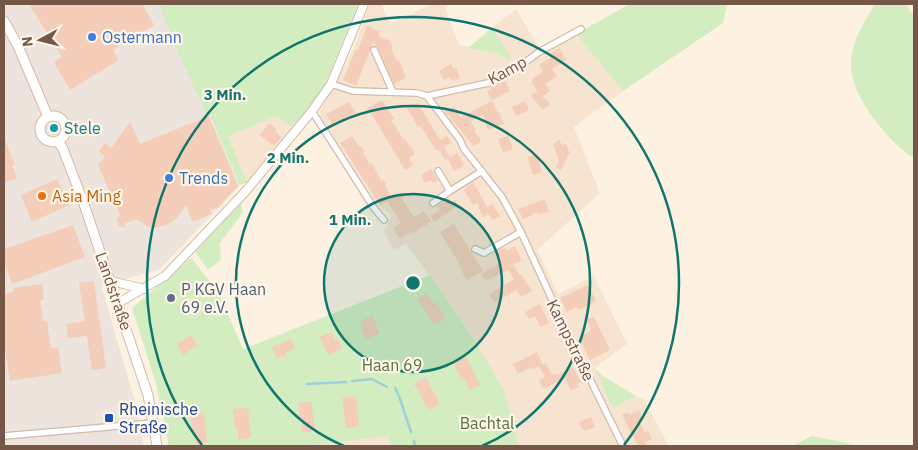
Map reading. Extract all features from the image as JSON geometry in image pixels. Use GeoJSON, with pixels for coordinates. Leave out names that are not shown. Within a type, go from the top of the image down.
{"type":"FeatureCollection","features":[{"type":"Feature","properties":{"kind":"main road"},"geometry":{"type":"LineString","coordinates":[[4,22],[18,46],[48,117]]}},
{"type":"Feature","properties":{"kind":"main road"},"geometry":{"type":"LineString","coordinates":[[48,117],[60,117],[65,123],[64,136],[58,141],[50,141],[42,133],[41,126],[48,117]]}},
{"type":"Feature","properties":{"kind":"main road","name":"Landstraße"},"geometry":{"type":"LineString","coordinates":[[58,141],[72,172],[148,395],[157,446]]}},
{"type":"Feature","properties":{"kind":"street"},"geometry":{"type":"LineString","coordinates":[[118,303],[165,276],[246,192],[312,112],[331,84],[364,4]]}},
{"type":"Feature","properties":{"kind":"street","name":"Kamp"},"geometry":{"type":"LineString","coordinates":[[427,96],[488,83],[581,29]]}},
{"type":"Feature","properties":{"kind":"street"},"geometry":{"type":"LineString","coordinates":[[374,50],[393,92]]}},
{"type":"Feature","properties":{"kind":"street"},"geometry":{"type":"LineString","coordinates":[[331,84],[353,91],[417,93],[427,96]]}},
{"type":"Feature","properties":{"kind":"street","name":"Kampstraße"},"geometry":{"type":"LineString","coordinates":[[427,96],[460,140],[464,149],[502,197],[521,232],[574,348],[623,446]]}},
{"type":"Feature","properties":{"kind":"street"},"geometry":{"type":"LineString","coordinates":[[312,112],[374,208],[384,220]]}},
{"type":"Feature","properties":{"kind":"street"},"geometry":{"type":"LineString","coordinates":[[438,171],[450,191]]}},
{"type":"Feature","properties":{"kind":"street"},"geometry":{"type":"LineString","coordinates":[[433,203],[482,171]]}},
{"type":"Feature","properties":{"kind":"street"},"geometry":{"type":"LineString","coordinates":[[475,249],[484,253],[521,232]]}},
{"type":"Feature","properties":{"kind":"street"},"geometry":{"type":"LineString","coordinates":[[110,281],[145,289]]}},
{"type":"Feature","properties":{"kind":"street"},"geometry":{"type":"LineString","coordinates":[[4,436],[153,423]]}},
{"type":"Feature","properties":{"kind":"shaded area"},"geometry":{"type":"Polygon","coordinates":[[[4,4],[159,4],[172,39],[206,115],[209,116],[240,185],[159,270],[101,285],[136,405],[144,446],[4,446],[4,4]]]}},
{"type":"Feature","properties":{"kind":"shaded area"},"geometry":{"type":"Polygon","coordinates":[[[370,4],[381,4],[390,24],[432,4],[444,4],[459,45],[495,52],[508,60],[510,58],[492,28],[516,9],[542,53],[576,34],[623,91],[574,127],[600,193],[537,250],[558,294],[594,276],[627,344],[594,368],[613,408],[636,396],[644,400],[669,446],[519,446],[504,389],[472,337],[406,243],[394,250],[384,232],[391,215],[379,206],[368,191],[319,113],[353,50],[370,4]]]}},
{"type":"Feature","properties":{"kind":"shaded area"},"geometry":{"type":"Polygon","coordinates":[[[277,116],[293,128],[247,182],[227,136],[277,116]]]}},
{"type":"Feature","properties":{"kind":"shaded area"},"geometry":{"type":"Polygon","coordinates":[[[390,436],[390,446],[306,446],[367,438],[390,436]]]}},
{"type":"Feature","properties":{"kind":"green space"},"geometry":{"type":"Polygon","coordinates":[[[159,4],[358,4],[321,94],[293,128],[277,116],[228,136],[247,182],[240,185],[210,116],[206,116],[172,39],[159,4]]]}},
{"type":"Feature","properties":{"kind":"green space"},"geometry":{"type":"Polygon","coordinates":[[[630,4],[727,4],[723,23],[623,91],[576,34],[630,4]]]}},
{"type":"Feature","properties":{"kind":"green space"},"geometry":{"type":"Polygon","coordinates":[[[875,4],[906,4],[914,16],[914,158],[893,141],[873,117],[864,104],[852,77],[853,48],[875,4]]]}},
{"type":"Feature","properties":{"kind":"green space"},"geometry":{"type":"Polygon","coordinates":[[[492,28],[511,58],[508,60],[495,52],[468,48],[492,28]]]}},
{"type":"Feature","properties":{"kind":"green space"},"geometry":{"type":"Polygon","coordinates":[[[241,203],[243,212],[220,243],[221,260],[208,270],[196,253],[197,250],[241,203]]]}},
{"type":"Feature","properties":{"kind":"green space","name":"Haan 69"},"geometry":{"type":"Polygon","coordinates":[[[191,258],[218,291],[243,349],[430,275],[504,389],[519,446],[390,446],[389,436],[306,446],[169,446],[157,387],[132,308],[191,258]]]}},
{"type":"Feature","properties":{"kind":"green space"},"geometry":{"type":"Polygon","coordinates":[[[594,368],[603,376],[636,396],[613,408],[594,368]]]}},
{"type":"Feature","properties":{"kind":"green space"},"geometry":{"type":"Polygon","coordinates":[[[812,436],[856,445],[859,446],[792,446],[812,436]]]}},
{"type":"Feature","properties":{"kind":"building","name":"Ostermann"},"geometry":{"type":"Polygon","coordinates":[[[29,4],[142,4],[154,25],[113,50],[119,60],[70,90],[54,62],[62,57],[29,4]]]}},
{"type":"Feature","properties":{"kind":"building"},"geometry":{"type":"Polygon","coordinates":[[[367,26],[380,32],[378,36],[390,41],[393,48],[391,49],[397,61],[399,60],[406,78],[394,84],[378,48],[373,42],[356,86],[343,80],[356,49],[358,50],[367,26]]]}},
{"type":"Feature","properties":{"kind":"building"},"geometry":{"type":"Polygon","coordinates":[[[559,48],[566,60],[552,69],[557,76],[545,84],[550,91],[543,96],[550,104],[543,110],[530,95],[538,92],[531,82],[533,81],[532,79],[543,72],[540,64],[552,57],[550,54],[559,48]]]}},
{"type":"Feature","properties":{"kind":"building"},"geometry":{"type":"Polygon","coordinates":[[[451,64],[454,69],[457,68],[460,79],[452,80],[450,77],[444,80],[439,71],[451,64]]]}},
{"type":"Feature","properties":{"kind":"building"},"geometry":{"type":"Polygon","coordinates":[[[505,80],[510,91],[492,100],[487,91],[491,89],[490,87],[505,80]]]}},
{"type":"Feature","properties":{"kind":"building"},"geometry":{"type":"Polygon","coordinates":[[[382,100],[394,118],[391,120],[415,154],[409,158],[413,165],[405,170],[368,108],[382,100]]]}},
{"type":"Feature","properties":{"kind":"building"},"geometry":{"type":"Polygon","coordinates":[[[492,101],[504,124],[488,130],[483,115],[470,122],[476,129],[474,131],[480,139],[480,142],[474,146],[445,111],[454,107],[461,117],[492,101]]]}},
{"type":"Feature","properties":{"kind":"building"},"geometry":{"type":"Polygon","coordinates":[[[525,101],[529,110],[516,116],[512,107],[525,101]]]}},
{"type":"Feature","properties":{"kind":"building"},"geometry":{"type":"Polygon","coordinates":[[[349,102],[356,113],[333,126],[326,114],[349,102]]]}},
{"type":"Feature","properties":{"kind":"building"},"geometry":{"type":"Polygon","coordinates":[[[418,103],[440,140],[447,136],[451,143],[444,147],[450,157],[457,153],[464,165],[454,171],[447,158],[445,160],[440,151],[436,150],[420,125],[418,127],[407,108],[418,103]]]}},
{"type":"Feature","properties":{"kind":"building","name":"Trends"},"geometry":{"type":"Polygon","coordinates":[[[209,116],[238,186],[218,208],[210,210],[212,214],[192,222],[186,205],[176,219],[166,225],[155,228],[148,227],[136,219],[124,224],[126,228],[119,226],[117,219],[120,215],[98,165],[105,156],[99,151],[105,143],[111,148],[130,122],[140,144],[209,116]]]}},
{"type":"Feature","properties":{"kind":"building"},"geometry":{"type":"Polygon","coordinates":[[[269,123],[277,129],[275,131],[281,137],[274,146],[260,135],[269,123]]]}},
{"type":"Feature","properties":{"kind":"building"},"geometry":{"type":"Polygon","coordinates":[[[352,136],[359,147],[361,146],[363,149],[363,153],[370,165],[372,163],[381,181],[385,182],[385,186],[392,198],[401,192],[404,198],[402,199],[414,217],[424,211],[431,221],[414,233],[413,231],[400,239],[393,228],[401,223],[387,201],[380,205],[340,143],[352,136]]]}},
{"type":"Feature","properties":{"kind":"building"},"geometry":{"type":"Polygon","coordinates":[[[508,136],[513,149],[503,153],[498,139],[508,136]]]}},
{"type":"Feature","properties":{"kind":"building"},"geometry":{"type":"Polygon","coordinates":[[[4,138],[15,164],[12,166],[17,178],[4,183],[4,138]]]}},
{"type":"Feature","properties":{"kind":"building"},"geometry":{"type":"Polygon","coordinates":[[[559,140],[562,145],[566,144],[570,154],[561,170],[556,167],[559,160],[553,144],[559,140]]]}},
{"type":"Feature","properties":{"kind":"building"},"geometry":{"type":"Polygon","coordinates":[[[536,154],[542,172],[533,175],[528,157],[536,154]]]}},
{"type":"Feature","properties":{"kind":"building"},"geometry":{"type":"Polygon","coordinates":[[[431,169],[438,180],[433,183],[431,180],[425,183],[421,175],[431,169]]]}},
{"type":"Feature","properties":{"kind":"building"},"geometry":{"type":"Polygon","coordinates":[[[57,179],[69,205],[32,222],[21,195],[57,179]]]}},
{"type":"Feature","properties":{"kind":"building"},"geometry":{"type":"Polygon","coordinates":[[[473,182],[487,207],[492,204],[500,216],[492,220],[489,214],[483,217],[477,203],[473,205],[464,190],[473,182]]]}},
{"type":"Feature","properties":{"kind":"building"},"geometry":{"type":"Polygon","coordinates":[[[449,198],[452,202],[455,200],[458,205],[434,222],[430,216],[440,210],[437,206],[449,198]]]}},
{"type":"Feature","properties":{"kind":"building"},"geometry":{"type":"Polygon","coordinates":[[[545,199],[549,212],[538,214],[537,212],[523,219],[518,209],[545,199]]]}},
{"type":"Feature","properties":{"kind":"building"},"geometry":{"type":"Polygon","coordinates":[[[454,224],[483,271],[467,280],[440,232],[454,224]]]}},
{"type":"Feature","properties":{"kind":"building"},"geometry":{"type":"Polygon","coordinates":[[[73,225],[85,257],[12,284],[4,261],[4,249],[73,225]]]}},
{"type":"Feature","properties":{"kind":"building"},"geometry":{"type":"Polygon","coordinates":[[[515,246],[522,260],[513,265],[532,291],[521,297],[516,290],[495,303],[489,295],[514,279],[508,270],[485,281],[481,274],[501,263],[495,252],[502,248],[505,248],[507,251],[515,246]]]}},
{"type":"Feature","properties":{"kind":"building"},"geometry":{"type":"Polygon","coordinates":[[[94,281],[106,368],[92,370],[87,336],[68,338],[66,324],[85,321],[79,283],[94,281]]]}},
{"type":"Feature","properties":{"kind":"building"},"geometry":{"type":"Polygon","coordinates":[[[42,284],[44,299],[40,300],[43,321],[47,321],[51,348],[58,347],[62,373],[10,381],[4,340],[4,295],[14,291],[13,288],[42,284]]]}},
{"type":"Feature","properties":{"kind":"building"},"geometry":{"type":"Polygon","coordinates":[[[588,285],[596,301],[579,310],[577,307],[567,312],[560,298],[588,285]]]}},
{"type":"Feature","properties":{"kind":"building"},"geometry":{"type":"Polygon","coordinates":[[[427,293],[434,304],[436,302],[446,318],[434,325],[417,299],[427,293]]]}},
{"type":"Feature","properties":{"kind":"building"},"geometry":{"type":"Polygon","coordinates":[[[540,304],[549,323],[541,327],[535,316],[529,319],[525,312],[540,304]]]}},
{"type":"Feature","properties":{"kind":"building"},"geometry":{"type":"Polygon","coordinates":[[[372,316],[380,333],[366,339],[361,327],[363,326],[361,321],[372,316]]]}},
{"type":"Feature","properties":{"kind":"building"},"geometry":{"type":"Polygon","coordinates":[[[594,317],[610,350],[590,360],[579,337],[592,330],[587,320],[594,317]]]}},
{"type":"Feature","properties":{"kind":"building"},"geometry":{"type":"Polygon","coordinates":[[[332,332],[342,349],[328,355],[320,337],[332,332]]]}},
{"type":"Feature","properties":{"kind":"building"},"geometry":{"type":"Polygon","coordinates":[[[191,335],[198,345],[183,355],[177,344],[191,335]]]}},
{"type":"Feature","properties":{"kind":"building"},"geometry":{"type":"Polygon","coordinates":[[[291,339],[295,348],[286,352],[287,355],[277,359],[272,347],[291,339]]]}},
{"type":"Feature","properties":{"kind":"building"},"geometry":{"type":"Polygon","coordinates":[[[537,352],[543,365],[546,363],[552,375],[573,367],[581,382],[577,384],[579,387],[571,391],[565,378],[543,389],[539,380],[545,377],[539,366],[518,374],[513,364],[537,352]]]}},
{"type":"Feature","properties":{"kind":"building"},"geometry":{"type":"Polygon","coordinates":[[[466,357],[480,385],[469,390],[464,378],[461,380],[454,363],[466,357]]]}},
{"type":"Feature","properties":{"kind":"building"},"geometry":{"type":"Polygon","coordinates":[[[426,377],[440,404],[429,410],[414,384],[426,377]]]}},
{"type":"Feature","properties":{"kind":"building"},"geometry":{"type":"Polygon","coordinates":[[[356,396],[359,427],[346,428],[342,398],[356,396]]]}},
{"type":"Feature","properties":{"kind":"building"},"geometry":{"type":"Polygon","coordinates":[[[311,401],[315,431],[303,433],[298,403],[311,401]]]}},
{"type":"Feature","properties":{"kind":"building"},"geometry":{"type":"Polygon","coordinates":[[[248,408],[251,438],[239,440],[237,428],[235,428],[233,409],[248,408]]]}},
{"type":"Feature","properties":{"kind":"building"},"geometry":{"type":"Polygon","coordinates":[[[639,410],[643,419],[639,421],[645,433],[648,431],[652,439],[645,442],[647,446],[638,446],[622,415],[628,412],[630,415],[639,410]]]}},
{"type":"Feature","properties":{"kind":"building"},"geometry":{"type":"Polygon","coordinates":[[[204,412],[207,443],[196,445],[194,432],[192,433],[190,413],[204,412]]]}},
{"type":"Feature","properties":{"kind":"building"},"geometry":{"type":"Polygon","coordinates":[[[591,417],[595,427],[585,431],[584,429],[582,430],[579,422],[591,417]]]}},
{"type":"Feature","properties":{"kind":"waterway"},"geometry":{"type":"LineString","coordinates":[[352,381],[372,379],[387,387]]}},
{"type":"Feature","properties":{"kind":"waterway"},"geometry":{"type":"LineString","coordinates":[[307,384],[346,382]]}},
{"type":"Feature","properties":{"kind":"waterway"},"geometry":{"type":"LineString","coordinates":[[395,388],[411,432]]}},
{"type":"Feature","properties":{"kind":"waterway"},"geometry":{"type":"LineString","coordinates":[[414,441],[415,446]]}},
{"type":"Feature","properties":{"kind":"place","name":"Ostermann"},"geometry":{"type":"Point","coordinates":[92,37]}},
{"type":"Feature","properties":{"kind":"place","name":"Stele"},"geometry":{"type":"Point","coordinates":[54,128]}},
{"type":"Feature","properties":{"kind":"place","name":"Trends"},"geometry":{"type":"Point","coordinates":[169,178]}},
{"type":"Feature","properties":{"kind":"place","name":"Asia Ming"},"geometry":{"type":"Point","coordinates":[42,196]}},
{"type":"Feature","properties":{"kind":"place","name":"P KGV Haan 69 e.V."},"geometry":{"type":"Point","coordinates":[171,298]}},
{"type":"Feature","properties":{"kind":"place","name":"Rheinische Straße"},"geometry":{"type":"Point","coordinates":[109,418]}},
{"type":"Feature","properties":{"kind":"park label","name":"Bachtal"},"geometry":{"type":"Point","coordinates":[487,423]}}]}
